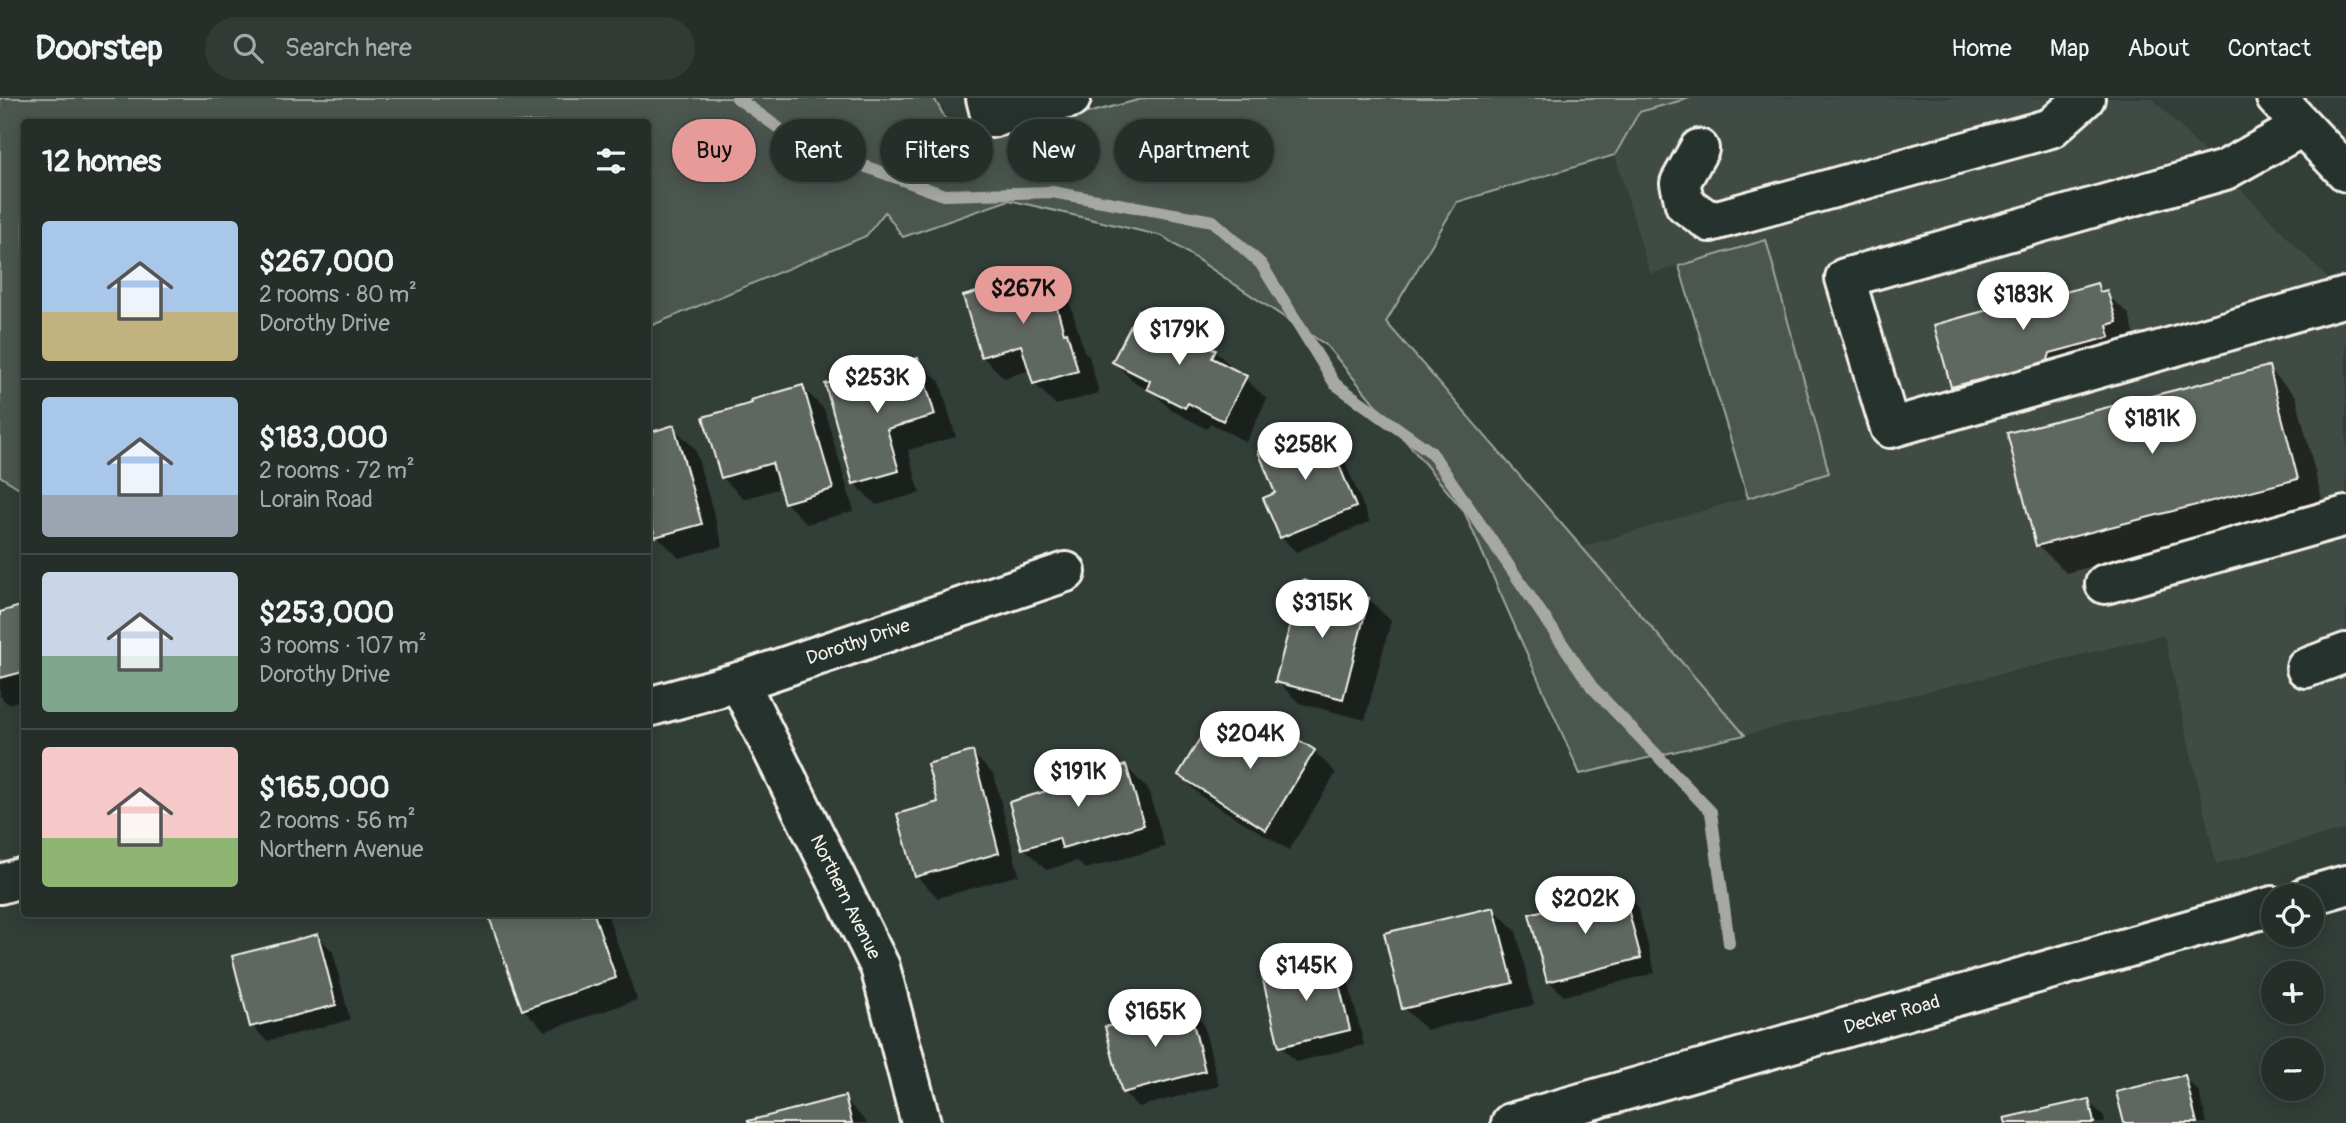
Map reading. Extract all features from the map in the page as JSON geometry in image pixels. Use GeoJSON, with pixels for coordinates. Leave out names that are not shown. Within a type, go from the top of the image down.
{"type":"FeatureCollection","features":[{"type":"Feature","properties":{"kind":"street"},"geometry":{"type":"LineString","coordinates":[[988,108],[1071,98]]}},
{"type":"Feature","properties":{"kind":"street"},"geometry":{"type":"LineString","coordinates":[[1699,149],[1680,183],[1685,204],[1710,222],[2051,128],[2085,98]]}},
{"type":"Feature","properties":{"kind":"street"},"geometry":{"type":"LineString","coordinates":[[2276,98],[2346,172]]}},
{"type":"Feature","properties":{"kind":"street"},"geometry":{"type":"LineString","coordinates":[[2302,127],[2225,170],[1845,278],[1890,428],[2346,297]]}},
{"type":"Feature","properties":{"kind":"street"},"geometry":{"type":"LineString","coordinates":[[2105,584],[2346,516]]}},
{"type":"Feature","properties":{"kind":"street","name":"Dorothy Drive"},"geometry":{"type":"LineString","coordinates":[[651,706],[739,682],[1066,572]]}},
{"type":"Feature","properties":{"kind":"street"},"geometry":{"type":"LineString","coordinates":[[2306,667],[2346,653]]}},
{"type":"Feature","properties":{"kind":"street","name":"Northern Avenue"},"geometry":{"type":"LineString","coordinates":[[739,682],[880,967],[921,1123]]}},
{"type":"Feature","properties":{"kind":"street"},"geometry":{"type":"LineString","coordinates":[[0,884],[21,878]]}},
{"type":"Feature","properties":{"kind":"street"},"geometry":{"type":"LineString","coordinates":[[2324,891],[2346,885]]}},
{"type":"Feature","properties":{"kind":"street","name":"Decker Road"},"geometry":{"type":"LineString","coordinates":[[1511,1123],[2261,909]]}},
{"type":"Feature","properties":{"kind":"shaded area"},"geometry":{"type":"Polygon","coordinates":[[[0,98],[934,98],[946,119],[880,119],[880,182],[993,182],[993,137],[1007,134],[1007,182],[1100,182],[1100,119],[1064,119],[1146,98],[1690,98],[1639,112],[1615,155],[1457,202],[1386,322],[1745,735],[1580,774],[1464,511],[1326,345],[1162,236],[1009,200],[903,237],[885,212],[866,236],[651,326],[651,119],[21,119],[21,489],[0,476],[0,98]]]}},
{"type":"Feature","properties":{"kind":"shaded area"},"geometry":{"type":"Polygon","coordinates":[[[1690,98],[2152,98],[2346,297],[2346,829],[2216,864],[2164,635],[1745,735],[1582,547],[1829,473],[1766,240],[1650,274],[1615,155],[1639,112],[1690,98]]]}},
{"type":"Feature","properties":{"kind":"shaded area"},"geometry":{"type":"Polygon","coordinates":[[[1766,240],[1829,473],[1748,498],[1679,266],[1766,240]]]}},
{"type":"Feature","properties":{"kind":"building"},"geometry":{"type":"Polygon","coordinates":[[[1047,272],[1078,371],[1033,384],[1021,345],[981,357],[963,296],[1047,272]]]}},
{"type":"Feature","properties":{"kind":"building"},"geometry":{"type":"Polygon","coordinates":[[[2051,282],[2055,295],[2097,283],[2100,292],[2107,290],[2117,322],[2107,325],[2110,337],[2050,353],[2046,367],[2030,372],[2009,372],[1951,387],[1934,325],[1991,309],[1989,300],[2051,282]]]}},
{"type":"Feature","properties":{"kind":"building"},"geometry":{"type":"Polygon","coordinates":[[[1139,310],[1216,350],[1212,358],[1247,376],[1223,421],[1188,403],[1185,408],[1147,389],[1150,381],[1112,362],[1139,310]]]}},
{"type":"Feature","properties":{"kind":"building"},"geometry":{"type":"Polygon","coordinates":[[[918,358],[935,415],[887,429],[899,471],[853,484],[825,384],[918,358]]]}},
{"type":"Feature","properties":{"kind":"building"},"geometry":{"type":"Polygon","coordinates":[[[2269,366],[2298,479],[2036,546],[2007,433],[2269,366]]]}},
{"type":"Feature","properties":{"kind":"building"},"geometry":{"type":"Polygon","coordinates":[[[803,385],[833,489],[784,503],[772,463],[721,478],[703,417],[803,385]]]}},
{"type":"Feature","properties":{"kind":"building"},"geometry":{"type":"Polygon","coordinates":[[[674,425],[702,524],[655,537],[651,521],[651,432],[674,425]]]}},
{"type":"Feature","properties":{"kind":"building"},"geometry":{"type":"Polygon","coordinates":[[[1323,425],[1356,507],[1280,538],[1263,498],[1275,493],[1258,451],[1323,425]]]}},
{"type":"Feature","properties":{"kind":"building"},"geometry":{"type":"Polygon","coordinates":[[[1302,580],[1369,598],[1343,699],[1275,682],[1302,580]]]}},
{"type":"Feature","properties":{"kind":"building"},"geometry":{"type":"Polygon","coordinates":[[[21,606],[21,673],[0,678],[0,612],[21,606]]]}},
{"type":"Feature","properties":{"kind":"building"},"geometry":{"type":"Polygon","coordinates":[[[1260,716],[1315,750],[1266,830],[1178,775],[1202,735],[1236,755],[1260,716]]]}},
{"type":"Feature","properties":{"kind":"building"},"geometry":{"type":"Polygon","coordinates":[[[973,751],[999,853],[915,877],[897,814],[938,802],[927,764],[973,751]]]}},
{"type":"Feature","properties":{"kind":"building"},"geometry":{"type":"Polygon","coordinates":[[[1126,765],[1144,825],[1062,848],[1059,838],[1022,849],[1009,802],[1046,791],[1043,783],[1085,771],[1087,776],[1126,765]]]}},
{"type":"Feature","properties":{"kind":"building"},"geometry":{"type":"Polygon","coordinates":[[[1623,890],[1641,958],[1547,982],[1529,914],[1623,890]]]}},
{"type":"Feature","properties":{"kind":"building"},"geometry":{"type":"Polygon","coordinates":[[[1494,907],[1513,983],[1402,1009],[1384,933],[1494,907]]]}},
{"type":"Feature","properties":{"kind":"building"},"geometry":{"type":"Polygon","coordinates":[[[489,917],[595,917],[616,978],[522,1010],[489,917]]]}},
{"type":"Feature","properties":{"kind":"building"},"geometry":{"type":"Polygon","coordinates":[[[318,934],[336,1005],[250,1027],[232,956],[318,934]]]}},
{"type":"Feature","properties":{"kind":"building"},"geometry":{"type":"Polygon","coordinates":[[[1333,959],[1350,1030],[1279,1047],[1262,976],[1333,959]]]}},
{"type":"Feature","properties":{"kind":"building"},"geometry":{"type":"Polygon","coordinates":[[[1189,1006],[1205,1071],[1122,1093],[1105,1027],[1189,1006]]]}},
{"type":"Feature","properties":{"kind":"building"},"geometry":{"type":"Polygon","coordinates":[[[2185,1075],[2197,1123],[2124,1123],[2116,1092],[2185,1075]]]}},
{"type":"Feature","properties":{"kind":"building"},"geometry":{"type":"Polygon","coordinates":[[[845,1096],[852,1123],[748,1121],[845,1096]]]}},
{"type":"Feature","properties":{"kind":"building"},"geometry":{"type":"Polygon","coordinates":[[[2089,1099],[2094,1123],[2006,1123],[2004,1118],[2089,1099]]]}},
{"type":"Feature","properties":{"kind":"waterway"},"geometry":{"type":"LineString","coordinates":[[737,98],[798,142],[944,195],[1052,192],[1213,221],[1261,264],[1335,384],[1431,452],[1592,687],[1711,812],[1729,943]]}}]}
